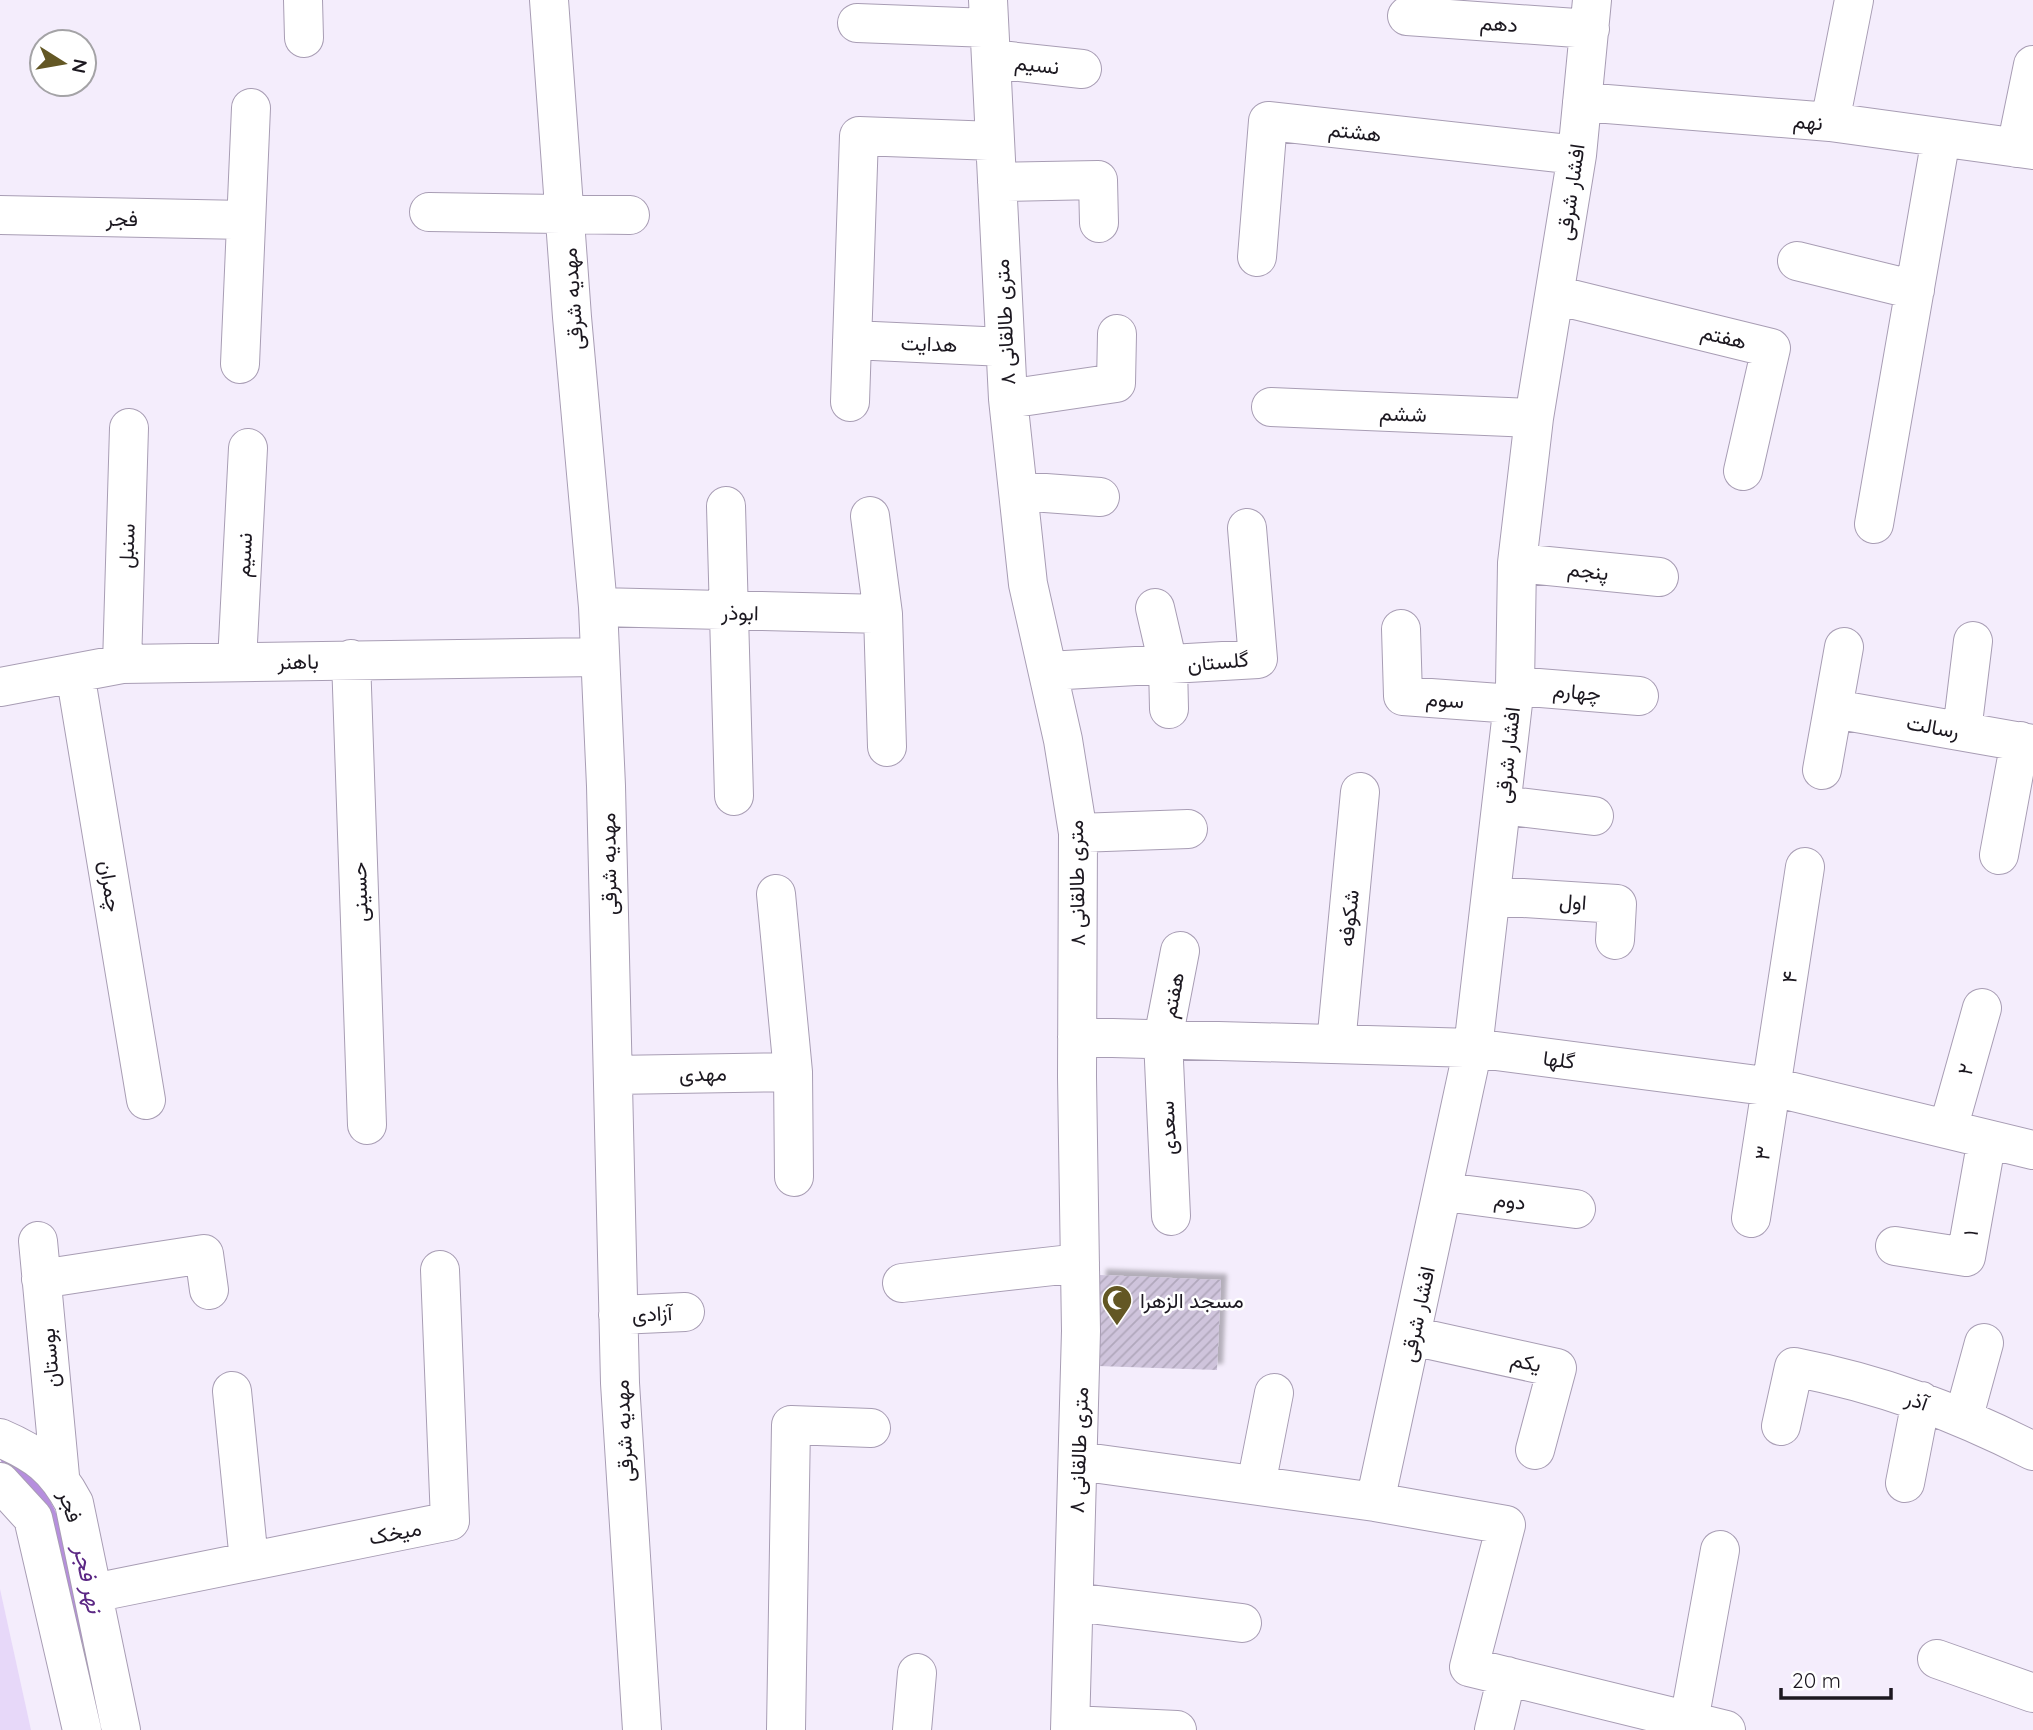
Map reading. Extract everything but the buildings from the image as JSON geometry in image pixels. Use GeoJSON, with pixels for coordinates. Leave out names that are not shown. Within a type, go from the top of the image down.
{"type":"FeatureCollection","features":[{"type":"Feature","properties":{"kind":"street"},"geometry":{"type":"LineString","coordinates":[[303,0],[304,38]]}},
{"type":"Feature","properties":{"kind":"street","name":"مهدیه شرقی"},"geometry":{"type":"LineString","coordinates":[[550,0],[567,212],[572,317],[598,607],[606,786],[620,1383],[642,1730]]}},
{"type":"Feature","properties":{"kind":"street"},"geometry":{"type":"LineString","coordinates":[[1830,122],[1854,0]]}},
{"type":"Feature","properties":{"kind":"street","name":"دهم"},"geometry":{"type":"LineString","coordinates":[[1407,16],[1591,15]]}},
{"type":"Feature","properties":{"kind":"street","name":"افشار شرقی"},"geometry":{"type":"LineString","coordinates":[[1376,1502],[1473,1048],[1493,896],[1514,695],[1517,563],[1535,418],[1577,155],[1591,15]]}},
{"type":"Feature","properties":{"kind":"street","name":"نسیم"},"geometry":{"type":"LineString","coordinates":[[857,23],[989,29],[1082,69]]}},
{"type":"Feature","properties":{"kind":"street","name":"۸ متری طالقانی"},"geometry":{"type":"LineString","coordinates":[[989,29],[1008,399],[1028,584],[1063,740],[1078,833],[1080,1263],[1078,1461],[1070,1728]]}},
{"type":"Feature","properties":{"kind":"street"},"geometry":{"type":"LineString","coordinates":[[2024,149],[2033,65]]}},
{"type":"Feature","properties":{"kind":"street","name":"نهم"},"geometry":{"type":"LineString","coordinates":[[1582,102],[1830,122],[2024,149]]}},
{"type":"Feature","properties":{"kind":"street"},"geometry":{"type":"LineString","coordinates":[[240,363],[251,108]]}},
{"type":"Feature","properties":{"kind":"street","name":"هشتم"},"geometry":{"type":"LineString","coordinates":[[1257,257],[1268,121],[1577,155]]}},
{"type":"Feature","properties":{"kind":"street"},"geometry":{"type":"LineString","coordinates":[[850,402],[859,136],[995,141]]}},
{"type":"Feature","properties":{"kind":"street"},"geometry":{"type":"LineString","coordinates":[[1874,524],[1941,138]]}},
{"type":"Feature","properties":{"kind":"street"},"geometry":{"type":"LineString","coordinates":[[998,182],[1098,180],[1098,223]]}},
{"type":"Feature","properties":{"kind":"street"},"geometry":{"type":"LineString","coordinates":[[429,212],[630,215]]}},
{"type":"Feature","properties":{"kind":"street","name":"فجر"},"geometry":{"type":"LineString","coordinates":[[0,215],[245,220]]}},
{"type":"Feature","properties":{"kind":"street"},"geometry":{"type":"LineString","coordinates":[[1797,261],[1915,290]]}},
{"type":"Feature","properties":{"kind":"street","name":"هفتم"},"geometry":{"type":"LineString","coordinates":[[1555,295],[1770,348],[1744,471]]}},
{"type":"Feature","properties":{"kind":"street"},"geometry":{"type":"LineString","coordinates":[[1008,399],[1116,383],[1117,334]]}},
{"type":"Feature","properties":{"kind":"street","name":"هدایت"},"geometry":{"type":"LineString","coordinates":[[852,340],[1005,346]]}},
{"type":"Feature","properties":{"kind":"street","name":"ششم"},"geometry":{"type":"LineString","coordinates":[[1271,407],[1535,418]]}},
{"type":"Feature","properties":{"kind":"street","name":"سنبل"},"geometry":{"type":"LineString","coordinates":[[122,664],[130,428]]}},
{"type":"Feature","properties":{"kind":"street","name":"نسیم"},"geometry":{"type":"LineString","coordinates":[[237,662],[248,448]]}},
{"type":"Feature","properties":{"kind":"street"},"geometry":{"type":"LineString","coordinates":[[1018,491],[1100,496]]}},
{"type":"Feature","properties":{"kind":"street"},"geometry":{"type":"LineString","coordinates":[[726,506],[734,796]]}},
{"type":"Feature","properties":{"kind":"street"},"geometry":{"type":"LineString","coordinates":[[870,516],[883,614],[887,747]]}},
{"type":"Feature","properties":{"kind":"street","name":"گلستان"},"geometry":{"type":"LineString","coordinates":[[1048,671],[1258,659],[1247,528]]}},
{"type":"Feature","properties":{"kind":"street","name":"پنجم"},"geometry":{"type":"LineString","coordinates":[[1517,563],[1659,577]]}},
{"type":"Feature","properties":{"kind":"street","name":"ابوذر"},"geometry":{"type":"LineString","coordinates":[[598,607],[883,614]]}},
{"type":"Feature","properties":{"kind":"street"},"geometry":{"type":"LineString","coordinates":[[1155,608],[1168,664],[1169,709]]}},
{"type":"Feature","properties":{"kind":"street","name":"سوم"},"geometry":{"type":"LineString","coordinates":[[1401,629],[1403,696],[1514,695]]}},
{"type":"Feature","properties":{"kind":"street"},"geometry":{"type":"LineString","coordinates":[[1962,731],[1973,642]]}},
{"type":"Feature","properties":{"kind":"street"},"geometry":{"type":"LineString","coordinates":[[1822,770],[1844,647]]}},
{"type":"Feature","properties":{"kind":"street","name":"باهنر"},"geometry":{"type":"LineString","coordinates":[[0,687],[122,664],[599,657]]}},
{"type":"Feature","properties":{"kind":"street","name":"حسینی"},"geometry":{"type":"LineString","coordinates":[[351,659],[367,1125]]}},
{"type":"Feature","properties":{"kind":"street","name":"چمران"},"geometry":{"type":"LineString","coordinates":[[75,673],[146,1100]]}},
{"type":"Feature","properties":{"kind":"street","name":"چهارم"},"geometry":{"type":"LineString","coordinates":[[1514,695],[1639,696]]}},
{"type":"Feature","properties":{"kind":"street","name":"رسالت"},"geometry":{"type":"LineString","coordinates":[[1834,709],[2027,742]]}},
{"type":"Feature","properties":{"kind":"street"},"geometry":{"type":"LineString","coordinates":[[1999,855],[2027,742]]}},
{"type":"Feature","properties":{"kind":"street","name":"شکوفه"},"geometry":{"type":"LineString","coordinates":[[1336,1044],[1360,792]]}},
{"type":"Feature","properties":{"kind":"street"},"geometry":{"type":"LineString","coordinates":[[1502,805],[1594,816]]}},
{"type":"Feature","properties":{"kind":"street"},"geometry":{"type":"LineString","coordinates":[[1078,833],[1188,830]]}},
{"type":"Feature","properties":{"kind":"street","name":"۴"},"geometry":{"type":"LineString","coordinates":[[1773,1087],[1805,867]]}},
{"type":"Feature","properties":{"kind":"street"},"geometry":{"type":"LineString","coordinates":[[776,894],[793,1072],[794,1177]]}},
{"type":"Feature","properties":{"kind":"street","name":"اول"},"geometry":{"type":"LineString","coordinates":[[1493,896],[1617,904],[1615,940]]}},
{"type":"Feature","properties":{"kind":"street","name":"هفتم"},"geometry":{"type":"LineString","coordinates":[[1163,1040],[1180,951]]}},
{"type":"Feature","properties":{"kind":"street","name":"۲"},"geometry":{"type":"LineString","coordinates":[[1948,1129],[1982,1008]]}},
{"type":"Feature","properties":{"kind":"street","name":"گلها"},"geometry":{"type":"LineString","coordinates":[[1077,1037],[1473,1048],[1773,1087],[2033,1150]]}},
{"type":"Feature","properties":{"kind":"street","name":"سعدی"},"geometry":{"type":"LineString","coordinates":[[1163,1040],[1171,1216]]}},
{"type":"Feature","properties":{"kind":"street","name":"مهدی"},"geometry":{"type":"LineString","coordinates":[[613,1075],[793,1072]]}},
{"type":"Feature","properties":{"kind":"street","name":"۳"},"geometry":{"type":"LineString","coordinates":[[1751,1218],[1773,1087]]}},
{"type":"Feature","properties":{"kind":"street","name":"۱"},"geometry":{"type":"LineString","coordinates":[[1895,1247],[1966,1257],[1987,1139]]}},
{"type":"Feature","properties":{"kind":"street","name":"دوم"},"geometry":{"type":"LineString","coordinates":[[1444,1192],[1576,1209]]}},
{"type":"Feature","properties":{"kind":"street","name":"بوستان"},"geometry":{"type":"LineString","coordinates":[[38,1241],[60,1476]]}},
{"type":"Feature","properties":{"kind":"street"},"geometry":{"type":"LineString","coordinates":[[41,1279],[204,1254],[209,1290]]}},
{"type":"Feature","properties":{"kind":"street"},"geometry":{"type":"LineString","coordinates":[[902,1283],[1080,1263]]}},
{"type":"Feature","properties":{"kind":"street","name":"میخک"},"geometry":{"type":"LineString","coordinates":[[93,1592],[450,1521],[440,1270]]}},
{"type":"Feature","properties":{"kind":"street","name":"آزادی"},"geometry":{"type":"LineString","coordinates":[[618,1315],[685,1312]]}},
{"type":"Feature","properties":{"kind":"street","name":"یکم"},"geometry":{"type":"LineString","coordinates":[[1412,1336],[1557,1368],[1535,1450]]}},
{"type":"Feature","properties":{"kind":"street"},"geometry":{"type":"LineString","coordinates":[[1964,1416],[1984,1343]]}},
{"type":"Feature","properties":{"kind":"street","name":"آذر"},"geometry":{"type":"LineString","coordinates":[[1781,1426],[1794,1367],[1848,1377],[1964,1416],[2033,1451]]}},
{"type":"Feature","properties":{"kind":"street"},"geometry":{"type":"LineString","coordinates":[[232,1391],[249,1561]]}},
{"type":"Feature","properties":{"kind":"street"},"geometry":{"type":"LineString","coordinates":[[1256,1485],[1274,1393]]}},
{"type":"Feature","properties":{"kind":"street"},"geometry":{"type":"LineString","coordinates":[[1905,1483],[1921,1401]]}},
{"type":"Feature","properties":{"kind":"street"},"geometry":{"type":"LineString","coordinates":[[786,1730],[792,1425],[871,1428]]}},
{"type":"Feature","properties":{"kind":"street","name":"فجر"},"geometry":{"type":"LineString","coordinates":[[0,1437],[41,1459],[60,1476],[74,1503],[121,1730]]}},
{"type":"Feature","properties":{"kind":"street"},"geometry":{"type":"LineString","coordinates":[[1078,1461],[1376,1502],[1506,1525],[1469,1667],[1507,1676],[1644,1720],[1689,1721],[1726,1730]]}},
{"type":"Feature","properties":{"kind":"street","name":"فجر"},"geometry":{"type":"LineString","coordinates":[[0,1482],[33,1518],[82,1730]]}},
{"type":"Feature","properties":{"kind":"street"},"geometry":{"type":"LineString","coordinates":[[1689,1721],[1720,1550]]}},
{"type":"Feature","properties":{"kind":"street"},"geometry":{"type":"LineString","coordinates":[[1074,1602],[1242,1623]]}},
{"type":"Feature","properties":{"kind":"street"},"geometry":{"type":"LineString","coordinates":[[1937,1659],[2033,1693]]}},
{"type":"Feature","properties":{"kind":"street"},"geometry":{"type":"LineString","coordinates":[[912,1730],[918,1673]]}},
{"type":"Feature","properties":{"kind":"street"},"geometry":{"type":"LineString","coordinates":[[1494,1730],[1507,1676]]}},
{"type":"Feature","properties":{"kind":"street"},"geometry":{"type":"LineString","coordinates":[[1070,1728],[1177,1730]]}},
{"type":"Feature","properties":{"kind":"shaded area"},"geometry":{"type":"Polygon","coordinates":[[[0,1589],[31,1730],[0,1730],[0,1589]]]}},
{"type":"Feature","properties":{"kind":"waterway","name":"نهر فجر"},"geometry":{"type":"LineString","coordinates":[[6,1460],[26,1475],[41,1494],[52,1516],[67,1565],[81,1639]]}},
{"type":"Feature","properties":{"kind":"place","name":"مسجد الزهرا"},"geometry":{"type":"Point","coordinates":[1117,1327]}}]}
